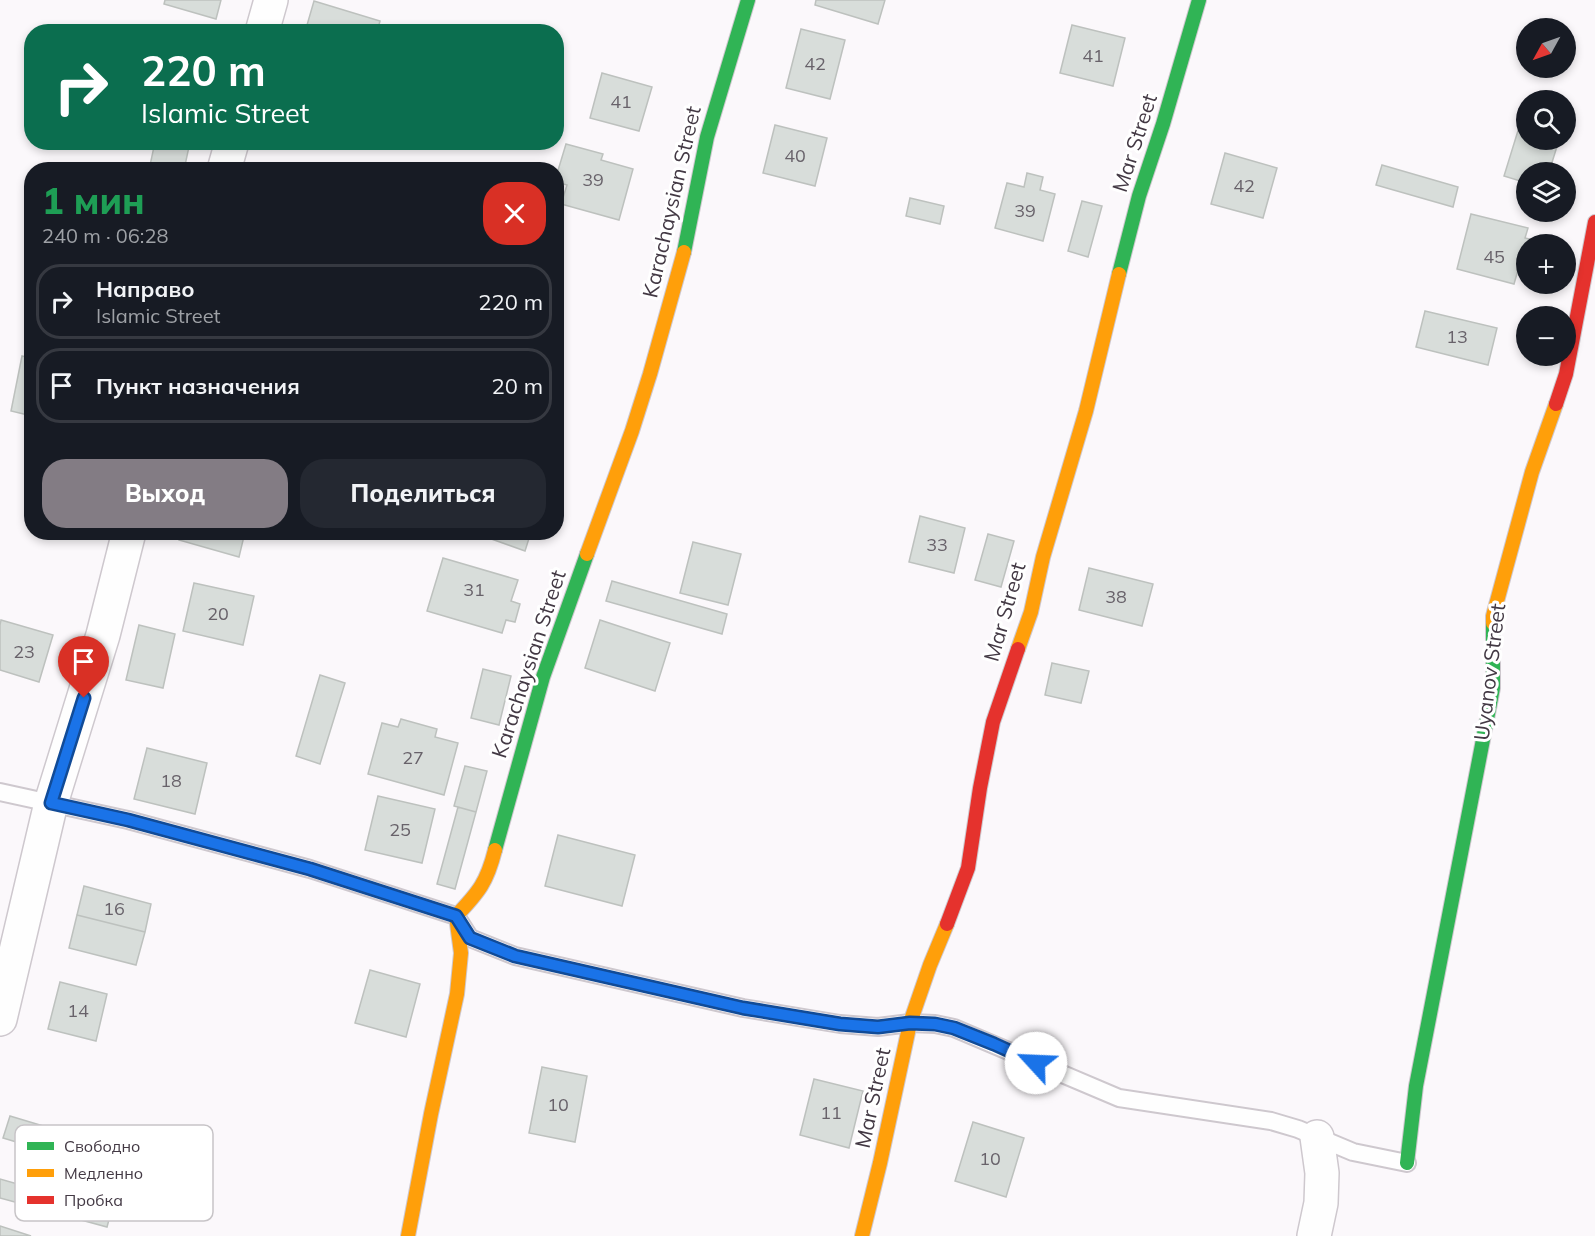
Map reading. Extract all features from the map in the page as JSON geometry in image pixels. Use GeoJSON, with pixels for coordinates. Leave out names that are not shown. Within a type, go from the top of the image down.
{"type":"FeatureCollection","features":[{"type":"Feature","properties":{"kind":"street"},"geometry":{"type":"LineString","coordinates":[[264,24],[271,0]]}},
{"type":"Feature","properties":{"kind":"street","name":"Karachaysian Street"},"geometry":{"type":"LineString","coordinates":[[456,916],[478,893],[490,870],[543,677],[632,431],[687,242],[707,137],[748,0]]}},
{"type":"Feature","properties":{"kind":"street","name":"Mar Street"},"geometry":{"type":"LineString","coordinates":[[862,1236],[875,1187],[910,1023],[968,868],[993,722],[1030,612],[1043,557],[1086,411],[1139,196],[1164,124],[1199,0]]}},
{"type":"Feature","properties":{"kind":"street","name":"Uyanov Street"},"geometry":{"type":"LineString","coordinates":[[1407,1163],[1416,1086],[1492,688],[1494,616],[1532,472],[1566,374],[1595,222]]}},
{"type":"Feature","properties":{"kind":"street"},"geometry":{"type":"LineString","coordinates":[[0,1019],[51,803],[104,635],[127,540]]}},
{"type":"Feature","properties":{"kind":"street"},"geometry":{"type":"LineString","coordinates":[[408,1236],[457,994],[460,953],[456,916]]}},
{"type":"Feature","properties":{"kind":"street"},"geometry":{"type":"LineString","coordinates":[[1314,1236],[1321,1203],[1322,1173],[1317,1137]]}},
{"type":"Feature","properties":{"kind":"lane"},"geometry":{"type":"LineString","coordinates":[[0,792],[128,820],[310,869],[456,916],[470,938],[515,956],[743,1008],[840,1024],[878,1027],[910,1023],[935,1024],[954,1028],[1119,1098],[1271,1121],[1298,1129],[1353,1152],[1407,1163]]}},
{"type":"Feature","properties":{"kind":"building"},"geometry":{"type":"Polygon","coordinates":[[[165,0],[221,0],[216,19],[164,4],[165,0]]]}},
{"type":"Feature","properties":{"kind":"building"},"geometry":{"type":"Polygon","coordinates":[[[816,0],[885,0],[878,24],[815,5],[816,0]]]}},
{"type":"Feature","properties":{"kind":"building"},"geometry":{"type":"Polygon","coordinates":[[[314,1],[380,21],[379,24],[307,24],[314,1]]]}},
{"type":"Feature","properties":{"kind":"building"},"geometry":{"type":"Polygon","coordinates":[[[1072,25],[1125,38],[1113,86],[1060,73],[1072,25]]]}},
{"type":"Feature","properties":{"kind":"building"},"geometry":{"type":"Polygon","coordinates":[[[801,29],[845,40],[830,99],[786,88],[801,29]]]}},
{"type":"Feature","properties":{"kind":"building"},"geometry":{"type":"Polygon","coordinates":[[[602,73],[652,87],[639,131],[590,118],[602,73]]]}},
{"type":"Feature","properties":{"kind":"building"},"geometry":{"type":"Polygon","coordinates":[[[775,125],[827,138],[815,186],[763,173],[775,125]]]}},
{"type":"Feature","properties":{"kind":"building"},"geometry":{"type":"Polygon","coordinates":[[[1516,137],[1516,150],[1556,150],[1552,162],[1516,162],[1516,180],[1504,176],[1516,137]]]}},
{"type":"Feature","properties":{"kind":"building"},"geometry":{"type":"Polygon","coordinates":[[[566,144],[603,154],[601,160],[633,169],[619,220],[564,205],[567,185],[564,184],[564,162],[561,162],[566,144]]]}},
{"type":"Feature","properties":{"kind":"building"},"geometry":{"type":"Polygon","coordinates":[[[153,150],[188,150],[186,162],[151,162],[153,150]]]}},
{"type":"Feature","properties":{"kind":"building"},"geometry":{"type":"Polygon","coordinates":[[[1225,153],[1277,168],[1263,218],[1211,204],[1225,153]]]}},
{"type":"Feature","properties":{"kind":"building"},"geometry":{"type":"Polygon","coordinates":[[[1382,165],[1458,187],[1453,207],[1376,185],[1382,165]]]}},
{"type":"Feature","properties":{"kind":"building"},"geometry":{"type":"Polygon","coordinates":[[[1027,173],[1043,177],[1040,190],[1055,194],[1043,241],[995,228],[1007,183],[1024,187],[1027,173]]]}},
{"type":"Feature","properties":{"kind":"building"},"geometry":{"type":"Polygon","coordinates":[[[910,198],[944,206],[940,224],[906,216],[910,198]]]}},
{"type":"Feature","properties":{"kind":"building"},"geometry":{"type":"Polygon","coordinates":[[[1082,201],[1102,206],[1088,257],[1068,251],[1082,201]]]}},
{"type":"Feature","properties":{"kind":"building"},"geometry":{"type":"Polygon","coordinates":[[[1471,214],[1528,228],[1526,234],[1516,234],[1514,284],[1457,269],[1471,214]]]}},
{"type":"Feature","properties":{"kind":"building"},"geometry":{"type":"Polygon","coordinates":[[[1425,311],[1497,328],[1488,365],[1416,347],[1425,311]]]}},
{"type":"Feature","properties":{"kind":"building"},"geometry":{"type":"Polygon","coordinates":[[[22,356],[24,356],[24,414],[11,411],[22,356]]]}},
{"type":"Feature","properties":{"kind":"building"},"geometry":{"type":"Polygon","coordinates":[[[920,516],[965,528],[954,573],[909,562],[920,516]]]}},
{"type":"Feature","properties":{"kind":"building"},"geometry":{"type":"Polygon","coordinates":[[[988,534],[1014,541],[1001,587],[975,580],[988,534]]]}},
{"type":"Feature","properties":{"kind":"building"},"geometry":{"type":"Polygon","coordinates":[[[179,540],[243,540],[239,557],[179,540]]]}},
{"type":"Feature","properties":{"kind":"building"},"geometry":{"type":"Polygon","coordinates":[[[494,540],[528,540],[525,551],[494,540]]]}},
{"type":"Feature","properties":{"kind":"building"},"geometry":{"type":"Polygon","coordinates":[[[693,542],[741,554],[728,605],[680,593],[693,542]]]}},
{"type":"Feature","properties":{"kind":"building"},"geometry":{"type":"Polygon","coordinates":[[[443,558],[518,580],[511,601],[520,604],[515,622],[506,620],[502,633],[427,611],[443,558]]]}},
{"type":"Feature","properties":{"kind":"building"},"geometry":{"type":"Polygon","coordinates":[[[1089,568],[1153,584],[1142,626],[1079,610],[1089,568]]]}},
{"type":"Feature","properties":{"kind":"building"},"geometry":{"type":"Polygon","coordinates":[[[612,581],[727,614],[722,634],[606,601],[612,581]]]}},
{"type":"Feature","properties":{"kind":"building"},"geometry":{"type":"Polygon","coordinates":[[[194,583],[254,596],[243,645],[183,631],[194,583]]]}},
{"type":"Feature","properties":{"kind":"building"},"geometry":{"type":"Polygon","coordinates":[[[1,620],[53,635],[39,682],[0,670],[1,620]]]}},
{"type":"Feature","properties":{"kind":"building"},"geometry":{"type":"Polygon","coordinates":[[[600,620],[670,643],[655,691],[585,668],[600,620]]]}},
{"type":"Feature","properties":{"kind":"building"},"geometry":{"type":"Polygon","coordinates":[[[139,625],[175,634],[163,688],[126,680],[139,625]]]}},
{"type":"Feature","properties":{"kind":"building"},"geometry":{"type":"Polygon","coordinates":[[[1052,663],[1089,671],[1081,703],[1045,695],[1052,663]]]}},
{"type":"Feature","properties":{"kind":"building"},"geometry":{"type":"Polygon","coordinates":[[[483,669],[511,676],[499,725],[471,718],[483,669]]]}},
{"type":"Feature","properties":{"kind":"building"},"geometry":{"type":"Polygon","coordinates":[[[320,675],[345,683],[320,764],[296,756],[320,675]]]}},
{"type":"Feature","properties":{"kind":"building"},"geometry":{"type":"Polygon","coordinates":[[[401,719],[437,729],[435,737],[458,743],[444,795],[368,774],[382,723],[398,727],[401,719]]]}},
{"type":"Feature","properties":{"kind":"building"},"geometry":{"type":"Polygon","coordinates":[[[147,748],[207,763],[195,814],[134,799],[147,748]]]}},
{"type":"Feature","properties":{"kind":"building"},"geometry":{"type":"Polygon","coordinates":[[[465,766],[487,771],[476,812],[454,806],[465,766]]]}},
{"type":"Feature","properties":{"kind":"building"},"geometry":{"type":"Polygon","coordinates":[[[378,796],[435,809],[422,863],[365,850],[378,796]]]}},
{"type":"Feature","properties":{"kind":"building"},"geometry":{"type":"Polygon","coordinates":[[[458,807],[476,812],[455,889],[437,884],[458,807]]]}},
{"type":"Feature","properties":{"kind":"building"},"geometry":{"type":"Polygon","coordinates":[[[558,835],[635,855],[622,906],[545,886],[558,835]]]}},
{"type":"Feature","properties":{"kind":"building"},"geometry":{"type":"Polygon","coordinates":[[[84,886],[151,904],[145,932],[77,915],[84,886]]]}},
{"type":"Feature","properties":{"kind":"building"},"geometry":{"type":"Polygon","coordinates":[[[77,915],[145,932],[136,965],[69,948],[77,915]]]}},
{"type":"Feature","properties":{"kind":"building"},"geometry":{"type":"Polygon","coordinates":[[[370,970],[420,984],[406,1037],[355,1023],[370,970]]]}},
{"type":"Feature","properties":{"kind":"building"},"geometry":{"type":"Polygon","coordinates":[[[60,982],[107,994],[96,1041],[48,1029],[60,982]]]}},
{"type":"Feature","properties":{"kind":"building"},"geometry":{"type":"Polygon","coordinates":[[[542,1067],[587,1076],[575,1142],[529,1133],[542,1067]]]}},
{"type":"Feature","properties":{"kind":"building"},"geometry":{"type":"Polygon","coordinates":[[[814,1079],[863,1091],[849,1148],[800,1135],[814,1079]]]}},
{"type":"Feature","properties":{"kind":"building"},"geometry":{"type":"Polygon","coordinates":[[[10,1116],[40,1125],[15,1125],[15,1142],[3,1138],[10,1116]]]}},
{"type":"Feature","properties":{"kind":"building"},"geometry":{"type":"Polygon","coordinates":[[[973,1122],[1024,1138],[1006,1197],[955,1181],[973,1122]]]}},
{"type":"Feature","properties":{"kind":"building"},"geometry":{"type":"Polygon","coordinates":[[[0,1179],[15,1183],[15,1202],[0,1198],[0,1179]]]}},
{"type":"Feature","properties":{"kind":"building"},"geometry":{"type":"Polygon","coordinates":[[[85,1221],[109,1221],[107,1227],[85,1221]]]}},
{"type":"Feature","properties":{"kind":"building"},"geometry":{"type":"Polygon","coordinates":[[[0,1226],[31,1236],[0,1236],[0,1226]]]}},
{"type":"Feature","properties":{"kind":"traffic: fast"},"geometry":{"type":"LineString","coordinates":[[684,252],[707,137],[748,0]]}},
{"type":"Feature","properties":{"kind":"traffic: fast"},"geometry":{"type":"LineString","coordinates":[[1119,274],[1139,196],[1163,124],[1199,0]]}},
{"type":"Feature","properties":{"kind":"traffic: fast"},"geometry":{"type":"LineString","coordinates":[[495,850],[543,677],[587,554]]}},
{"type":"Feature","properties":{"kind":"traffic: fast"},"geometry":{"type":"LineString","coordinates":[[1407,1163],[1416,1086],[1493,688],[1493,623]]}},
{"type":"Feature","properties":{"kind":"traffic: slow"},"geometry":{"type":"LineString","coordinates":[[587,554],[632,431],[684,252]]}},
{"type":"Feature","properties":{"kind":"traffic: slow"},"geometry":{"type":"LineString","coordinates":[[1018,649],[1031,612],[1043,557],[1086,411],[1119,274]]}},
{"type":"Feature","properties":{"kind":"traffic: slow"},"geometry":{"type":"LineString","coordinates":[[1493,623],[1532,472],[1556,404]]}},
{"type":"Feature","properties":{"kind":"traffic: slow"},"geometry":{"type":"LineString","coordinates":[[408,1236],[457,994],[461,953],[456,916],[481,886],[495,850]]}},
{"type":"Feature","properties":{"kind":"traffic: slow"},"geometry":{"type":"LineString","coordinates":[[862,1236],[910,1023],[947,924]]}},
{"type":"Feature","properties":{"kind":"traffic: jam"},"geometry":{"type":"LineString","coordinates":[[1556,404],[1566,374],[1595,222]]}},
{"type":"Feature","properties":{"kind":"traffic: jam"},"geometry":{"type":"LineString","coordinates":[[947,924],[968,868],[993,722],[1018,649]]}},
{"type":"Feature","properties":{"kind":"route"},"geometry":{"type":"LineString","coordinates":[[84,698],[51,803],[128,820],[310,869],[456,916],[470,938],[515,956],[743,1008],[840,1024],[878,1027],[910,1023],[935,1024],[954,1028],[1036,1063]]}}]}
